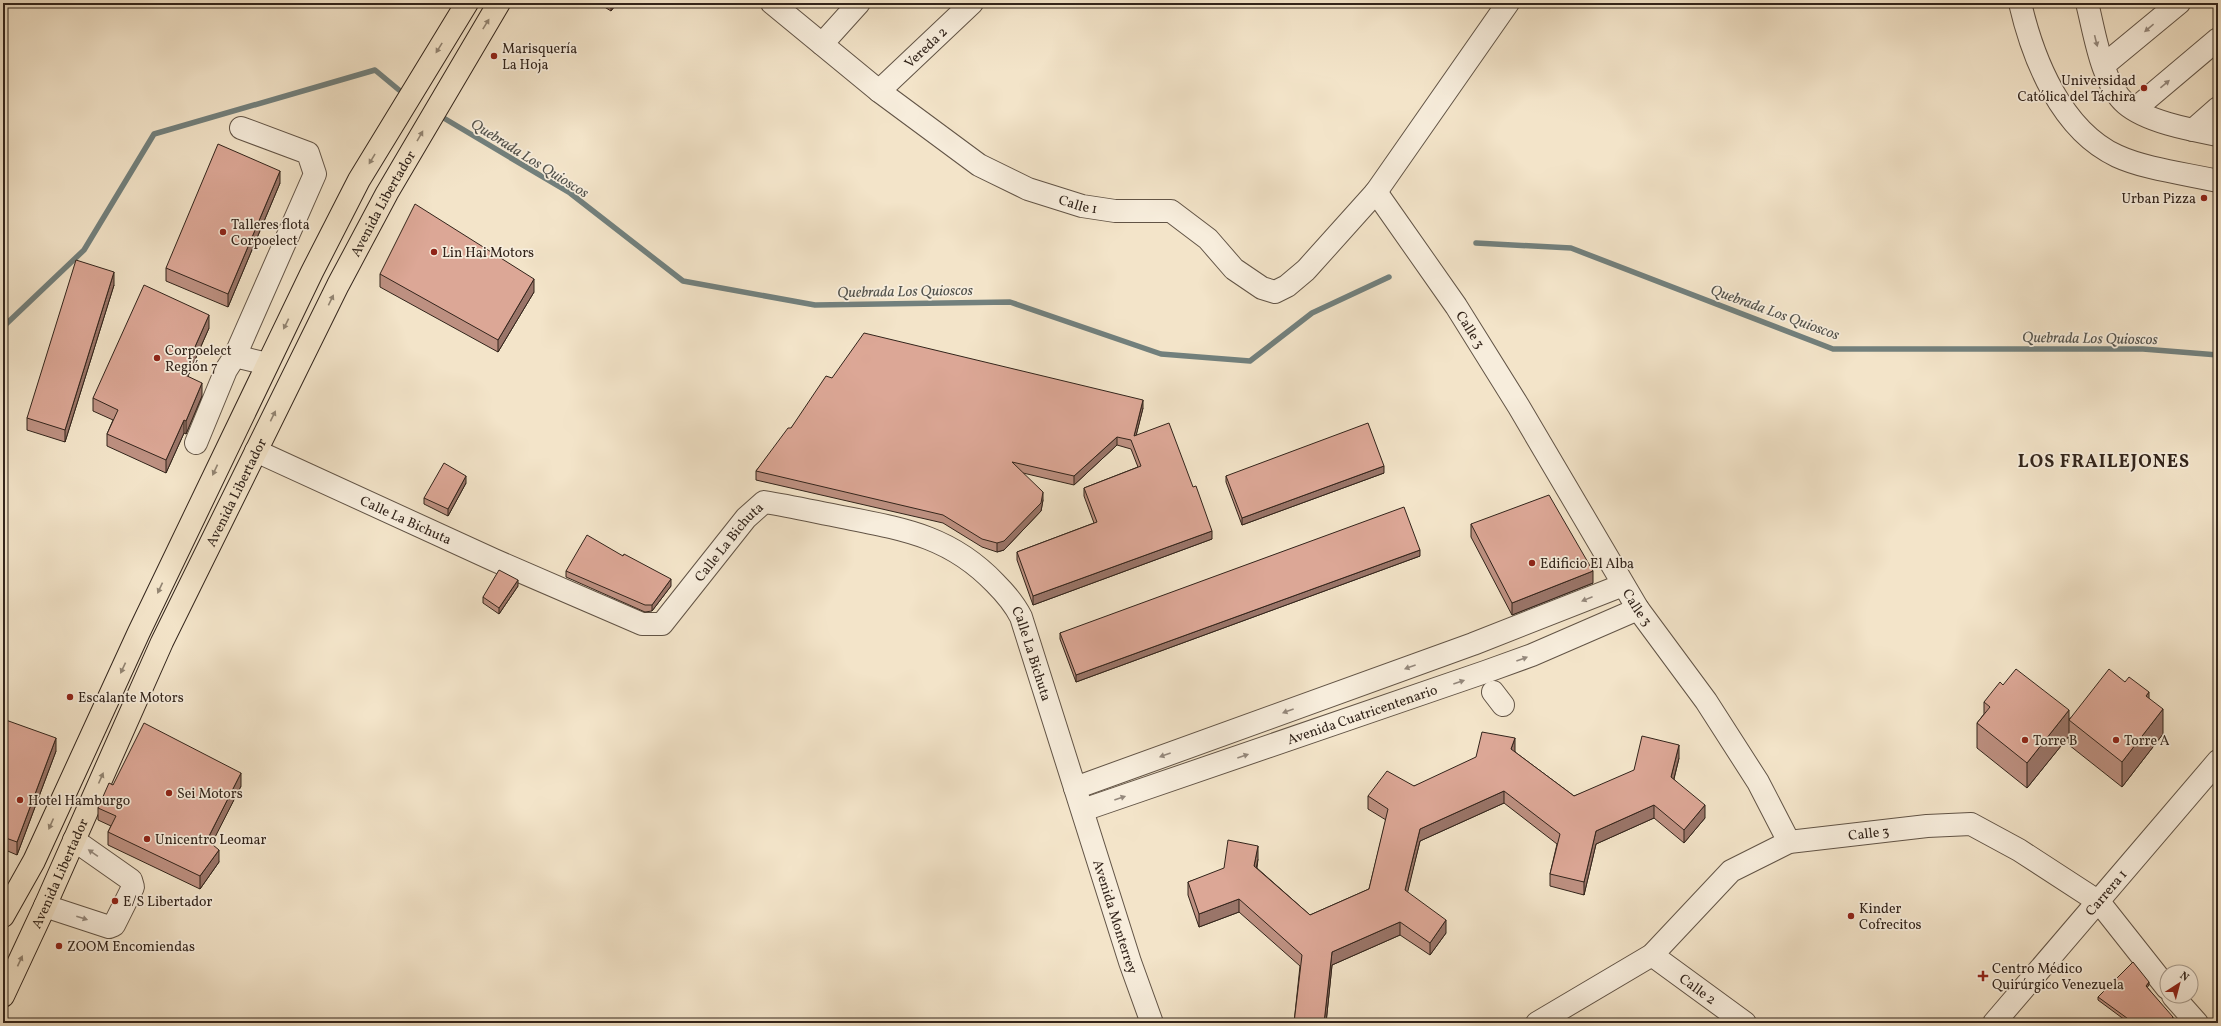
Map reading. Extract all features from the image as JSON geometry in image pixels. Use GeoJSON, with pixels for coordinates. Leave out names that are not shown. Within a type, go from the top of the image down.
{"type":"FeatureCollection","features":[{"type":"Feature","properties":{"kind":"main road","name":"Avenida Libertador"},"geometry":{"type":"LineString","coordinates":[[3,916],[34,861],[129,653],[266,364],[359,180],[467,3]]}},
{"type":"Feature","properties":{"kind":"main road","name":"Avenida Libertador"},"geometry":{"type":"LineString","coordinates":[[3,996],[45,906],[162,642],[338,285],[387,193],[499,3]]}},
{"type":"Feature","properties":{"kind":"street","name":"Calle 1"},"geometry":{"type":"LineString","coordinates":[[772,3],[879,92],[979,165],[1028,189],[1082,206],[1115,210],[1170,211],[1208,239],[1234,270],[1262,288],[1275,292],[1287,286],[1306,270],[1376,192]]}},
{"type":"Feature","properties":{"kind":"street"},"geometry":{"type":"LineString","coordinates":[[822,44],[858,3]]}},
{"type":"Feature","properties":{"kind":"street","name":"Vereda 2"},"geometry":{"type":"LineString","coordinates":[[879,92],[972,3]]}},
{"type":"Feature","properties":{"kind":"street"},"geometry":{"type":"LineString","coordinates":[[1376,192],[1508,3]]}},
{"type":"Feature","properties":{"kind":"street"},"geometry":{"type":"LineString","coordinates":[[2020,3],[2026,28],[2045,76],[2066,112],[2079,128],[2097,143],[2117,156],[2138,163],[2218,181]]}},
{"type":"Feature","properties":{"kind":"street"},"geometry":{"type":"LineString","coordinates":[[2104,65],[2179,3]]}},
{"type":"Feature","properties":{"kind":"street"},"geometry":{"type":"LineString","coordinates":[[2090,5],[2097,45],[2104,65],[2112,85],[2126,104],[2150,117],[2193,130],[2218,135]]}},
{"type":"Feature","properties":{"kind":"street"},"geometry":{"type":"LineString","coordinates":[[2135,109],[2218,39]]}},
{"type":"Feature","properties":{"kind":"street"},"geometry":{"type":"LineString","coordinates":[[2193,130],[2218,108]]}},
{"type":"Feature","properties":{"kind":"street"},"geometry":{"type":"LineString","coordinates":[[196,443],[226,370],[235,356],[315,174],[308,153],[240,128]]}},
{"type":"Feature","properties":{"kind":"street","name":"Calle 3"},"geometry":{"type":"LineString","coordinates":[[1376,192],[1456,306],[1519,407],[1623,585],[1638,609],[1706,701],[1758,782],[1789,842],[1927,826],[1971,824],[2019,850],[2099,902],[2159,978]]}},
{"type":"Feature","properties":{"kind":"street"},"geometry":{"type":"LineString","coordinates":[[235,356],[266,364]]}},
{"type":"Feature","properties":{"kind":"street","name":"Calle La Bichuta"},"geometry":{"type":"LineString","coordinates":[[256,451],[494,560],[642,624],[662,624],[746,518],[764,502],[793,506],[896,528],[935,540],[968,559],[986,574],[1014,603],[1021,617],[1074,788],[1083,810]]}},
{"type":"Feature","properties":{"kind":"street","name":"Avenida Cuatricentenario"},"geometry":{"type":"LineString","coordinates":[[1074,788],[1473,644],[1623,585]]}},
{"type":"Feature","properties":{"kind":"street","name":"Avenida Cuatricentenario"},"geometry":{"type":"LineString","coordinates":[[1083,810],[1486,672],[1532,655],[1638,609]]}},
{"type":"Feature","properties":{"kind":"street","name":"Carrera 1"},"geometry":{"type":"LineString","coordinates":[[1994,1023],[2218,762]]}},
{"type":"Feature","properties":{"kind":"street","name":"Avenida Monterrey"},"geometry":{"type":"LineString","coordinates":[[1083,810],[1130,962],[1152,1023]]}},
{"type":"Feature","properties":{"kind":"street"},"geometry":{"type":"LineString","coordinates":[[45,906],[109,927],[114,925],[133,887],[131,880],[74,840]]}},
{"type":"Feature","properties":{"kind":"street"},"geometry":{"type":"LineString","coordinates":[[1538,1023],[1652,955],[1731,872],[1789,842]]}},
{"type":"Feature","properties":{"kind":"street","name":"Calle 2"},"geometry":{"type":"LineString","coordinates":[[1652,955],[1744,1023]]}},
{"type":"Feature","properties":{"kind":"street"},"geometry":{"type":"LineString","coordinates":[[2180,1004],[2197,1023]]}},
{"type":"Feature","properties":{"kind":"building","name":"Talleres flota Corpoelect"},"geometry":{"type":"Polygon","coordinates":[[[218,144],[280,171],[228,294],[166,268],[218,144]]]}},
{"type":"Feature","properties":{"kind":"building","name":"Lin Hai Motors"},"geometry":{"type":"Polygon","coordinates":[[[415,204],[534,279],[498,340],[380,274],[415,204]]]}},
{"type":"Feature","properties":{"kind":"building"},"geometry":{"type":"Polygon","coordinates":[[[76,260],[114,272],[65,430],[27,418],[76,260]]]}},
{"type":"Feature","properties":{"kind":"building","name":"Corpoelect Región 7"},"geometry":{"type":"Polygon","coordinates":[[[144,285],[209,315],[183,374],[202,383],[186,421],[184,420],[166,460],[107,434],[118,410],[93,398],[144,285]]]}},
{"type":"Feature","properties":{"kind":"building"},"geometry":{"type":"Polygon","coordinates":[[[864,333],[1143,400],[1134,436],[1169,423],[1193,487],[1196,486],[1212,531],[1033,596],[1017,552],[1097,522],[1084,488],[1141,466],[1131,440],[1117,437],[1074,476],[1012,462],[1043,492],[1041,503],[1004,541],[997,543],[982,539],[943,515],[756,471],[788,428],[791,428],[826,376],[832,378],[864,333]]]}},
{"type":"Feature","properties":{"kind":"building"},"geometry":{"type":"Polygon","coordinates":[[[1368,423],[1384,466],[1242,518],[1226,476],[1368,423]]]}},
{"type":"Feature","properties":{"kind":"building"},"geometry":{"type":"Polygon","coordinates":[[[444,463],[466,476],[448,509],[424,498],[444,463]]]}},
{"type":"Feature","properties":{"kind":"building","name":"Edificio El Alba"},"geometry":{"type":"Polygon","coordinates":[[[1549,495],[1593,571],[1512,603],[1471,524],[1549,495]]]}},
{"type":"Feature","properties":{"kind":"building"},"geometry":{"type":"Polygon","coordinates":[[[1404,507],[1420,550],[1076,675],[1060,633],[1404,507]]]}},
{"type":"Feature","properties":{"kind":"building"},"geometry":{"type":"Polygon","coordinates":[[[587,535],[623,556],[624,554],[671,579],[652,605],[645,605],[566,571],[587,535]]]}},
{"type":"Feature","properties":{"kind":"building"},"geometry":{"type":"Polygon","coordinates":[[[499,570],[518,580],[499,608],[483,597],[499,570]]]}},
{"type":"Feature","properties":{"kind":"building"},"geometry":{"type":"Polygon","coordinates":[[[2016,669],[2069,710],[2027,763],[1977,723],[1990,707],[1984,702],[2000,682],[2003,685],[2016,669]]]}},
{"type":"Feature","properties":{"kind":"building"},"geometry":{"type":"Polygon","coordinates":[[[2109,669],[2125,682],[2129,677],[2149,692],[2146,696],[2163,709],[2122,762],[2069,720],[2109,669]]]}},
{"type":"Feature","properties":{"kind":"building","name":"Hotel Hamburgo"},"geometry":{"type":"Polygon","coordinates":[[[3,719],[56,738],[17,842],[3,837],[3,719]]]}},
{"type":"Feature","properties":{"kind":"building"},"geometry":{"type":"Polygon","coordinates":[[[144,723],[241,773],[207,840],[219,850],[200,876],[108,832],[116,816],[98,808],[109,783],[113,785],[144,723]]]}},
{"type":"Feature","properties":{"kind":"building"},"geometry":{"type":"Polygon","coordinates":[[[1482,732],[1515,738],[1511,749],[1574,796],[1634,770],[1642,736],[1679,745],[1671,777],[1705,805],[1684,830],[1654,805],[1596,831],[1584,882],[1550,874],[1560,834],[1504,791],[1420,829],[1405,890],[1446,920],[1430,943],[1400,922],[1332,952],[1324,1023],[1294,1023],[1302,955],[1239,899],[1199,914],[1188,882],[1224,868],[1228,840],[1258,846],[1254,866],[1310,915],[1369,889],[1388,809],[1368,796],[1387,771],[1414,786],[1476,757],[1482,732]]]}},
{"type":"Feature","properties":{"kind":"building"},"geometry":{"type":"Polygon","coordinates":[[[2133,962],[2149,982],[2146,986],[2159,1001],[2159,1004],[2162,1004],[2173,1017],[2170,1021],[2173,1023],[2129,1023],[2131,1021],[2098,997],[2133,962]]]}},
{"type":"Feature","properties":{"kind":"waterway","name":"Quebrada Los Quioscos"},"geometry":{"type":"LineString","coordinates":[[3,327],[84,250],[154,134],[375,70],[399,90]]}},
{"type":"Feature","properties":{"kind":"waterway","name":"Quebrada Los Quioscos"},"geometry":{"type":"LineString","coordinates":[[442,117],[570,193],[683,281],[815,305],[1010,302],[1161,354],[1250,361],[1312,313],[1389,277]]}},
{"type":"Feature","properties":{"kind":"waterway","name":"Quebrada Los Quioscos"},"geometry":{"type":"LineString","coordinates":[[1476,243],[1571,248],[1833,349],[2143,349],[2218,355]]}},
{"type":"Feature","properties":{"kind":"place","name":"Marisquería La Hoja"},"geometry":{"type":"Point","coordinates":[494,56]}},
{"type":"Feature","properties":{"kind":"place","name":"Universidad Católica del Táchira"},"geometry":{"type":"Point","coordinates":[2144,88]}},
{"type":"Feature","properties":{"kind":"place","name":"Urban Pizza"},"geometry":{"type":"Point","coordinates":[2204,198]}},
{"type":"Feature","properties":{"kind":"place","name":"Talleres flota Corpoelect"},"geometry":{"type":"Point","coordinates":[223,232]}},
{"type":"Feature","properties":{"kind":"place","name":"Lin Hai Motors"},"geometry":{"type":"Point","coordinates":[434,252]}},
{"type":"Feature","properties":{"kind":"place","name":"Corpoelect Región 7"},"geometry":{"type":"Point","coordinates":[157,358]}},
{"type":"Feature","properties":{"kind":"place","name":"Edificio El Alba"},"geometry":{"type":"Point","coordinates":[1532,563]}},
{"type":"Feature","properties":{"kind":"place","name":"Escalante Motors"},"geometry":{"type":"Point","coordinates":[70,697]}},
{"type":"Feature","properties":{"kind":"place","name":"Torre B"},"geometry":{"type":"Point","coordinates":[2025,740]}},
{"type":"Feature","properties":{"kind":"place","name":"Torre A"},"geometry":{"type":"Point","coordinates":[2116,740]}},
{"type":"Feature","properties":{"kind":"place","name":"Sei Motors"},"geometry":{"type":"Point","coordinates":[169,793]}},
{"type":"Feature","properties":{"kind":"place","name":"Hotel Hamburgo"},"geometry":{"type":"Point","coordinates":[20,800]}},
{"type":"Feature","properties":{"kind":"place","name":"Unicentro Leomar"},"geometry":{"type":"Point","coordinates":[147,839]}},
{"type":"Feature","properties":{"kind":"place","name":"E/S Libertador"},"geometry":{"type":"Point","coordinates":[115,901]}},
{"type":"Feature","properties":{"kind":"place","name":"Kinder Cofrecitos"},"geometry":{"type":"Point","coordinates":[1851,916]}},
{"type":"Feature","properties":{"kind":"place","name":"ZOOM Encomiendas"},"geometry":{"type":"Point","coordinates":[59,946]}},
{"type":"Feature","properties":{"kind":"place","name":"Centro Médico Quirúrgico Venezuela"},"geometry":{"type":"Point","coordinates":[1983,976]}},
{"type":"Feature","properties":{"kind":"district","name":"LOS FRAILEJONES"},"geometry":{"type":"Point","coordinates":[2104,461]}}]}
